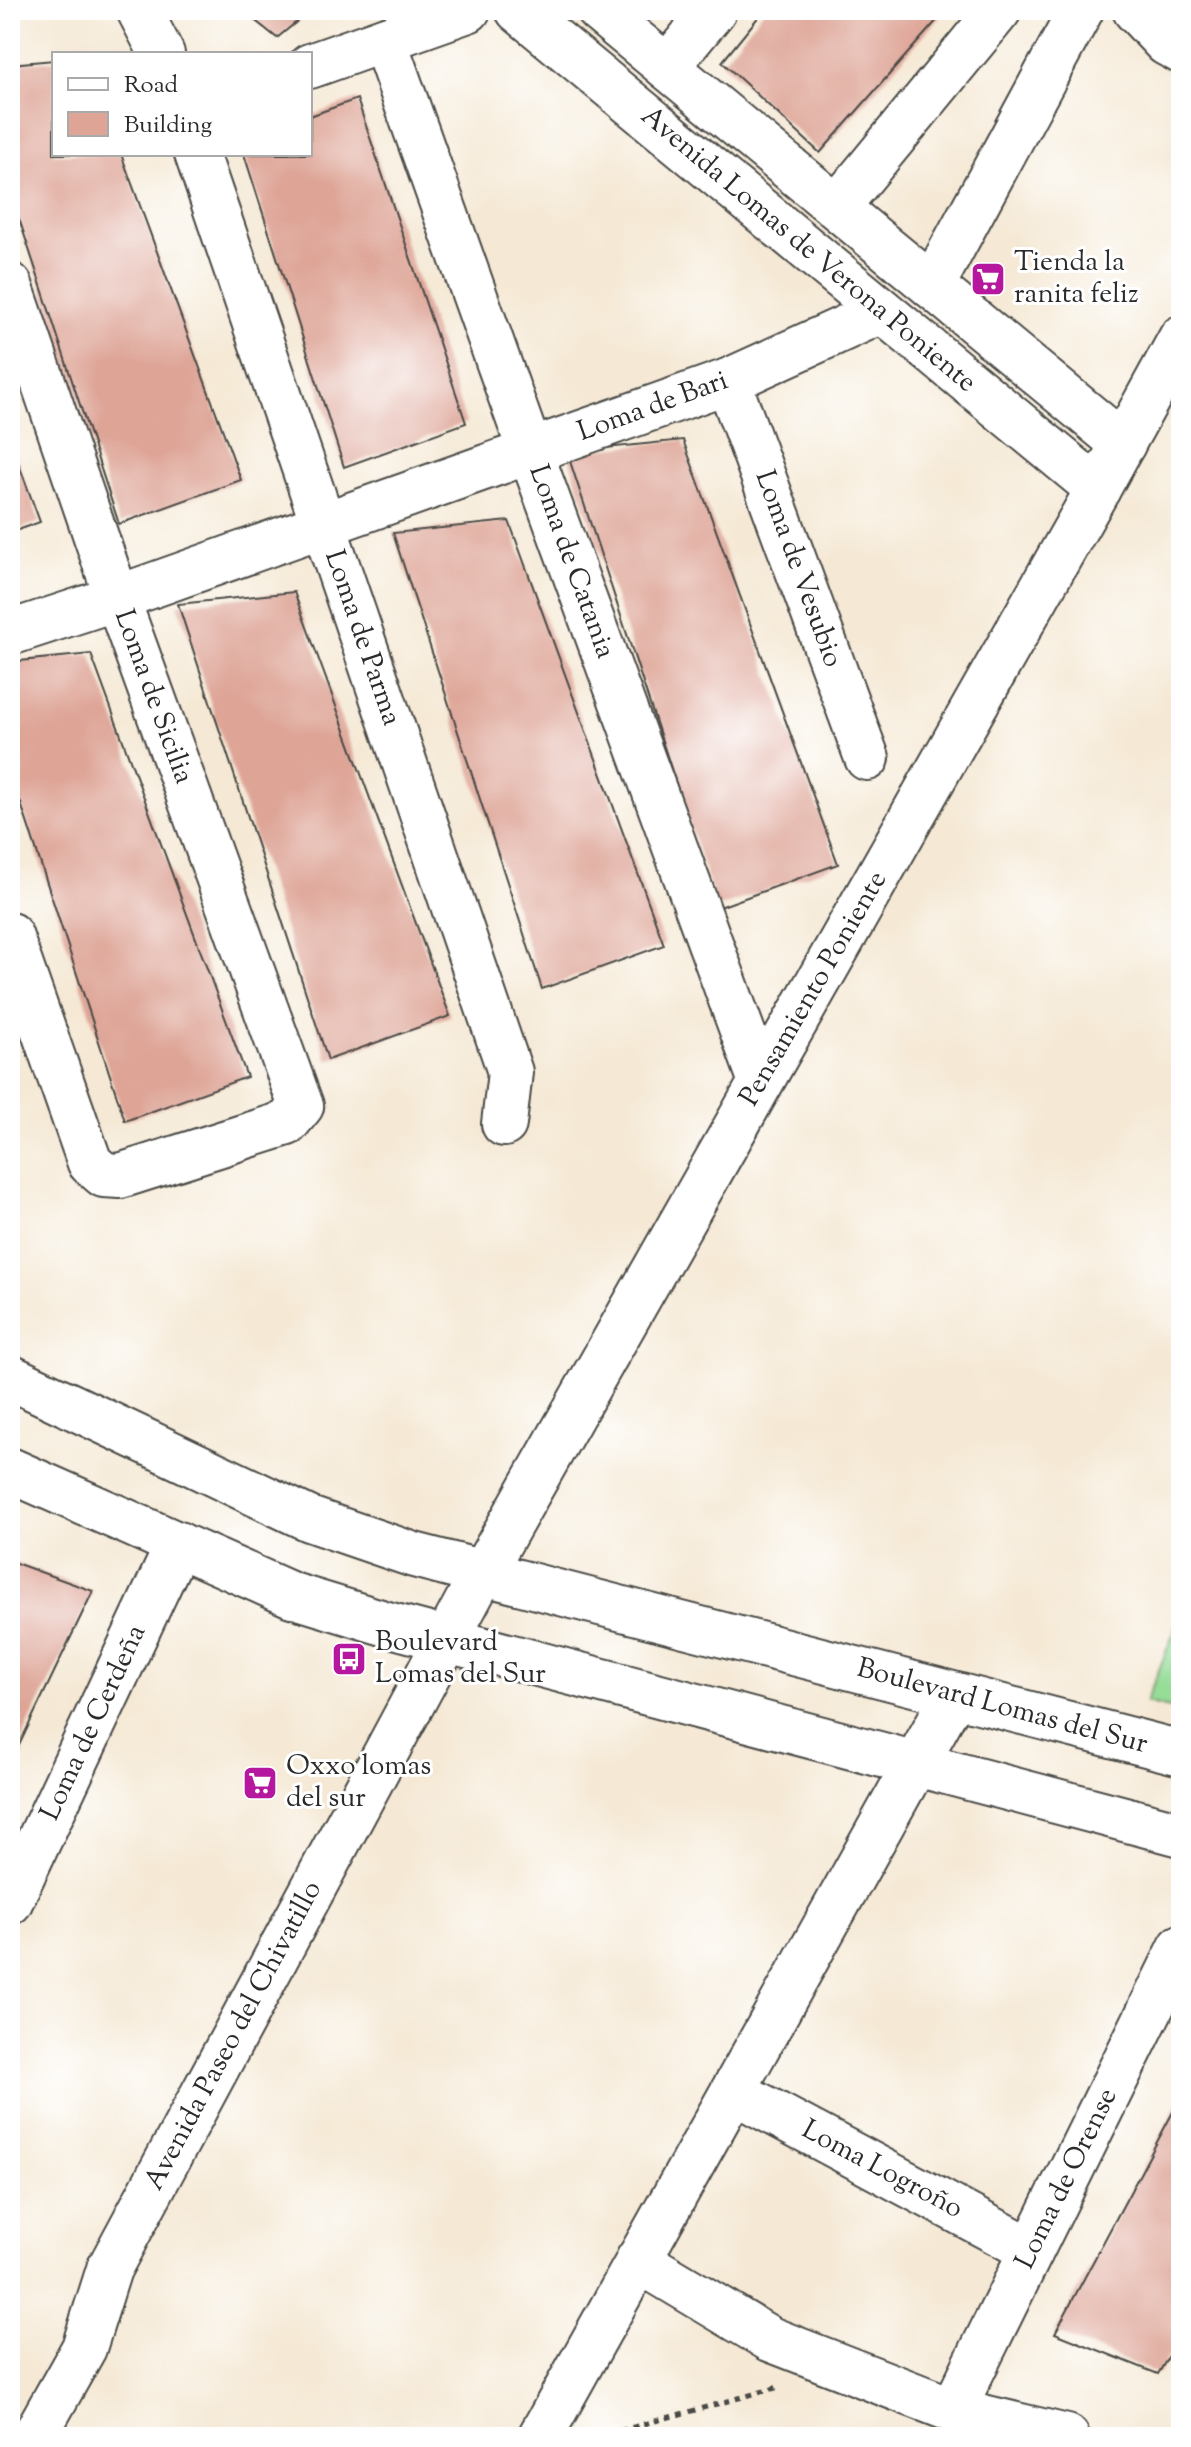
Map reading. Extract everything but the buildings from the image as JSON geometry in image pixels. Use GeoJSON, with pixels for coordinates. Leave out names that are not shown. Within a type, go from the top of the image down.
{"type":"FeatureCollection","features":[{"type":"Feature","properties":{"kind":"street"},"geometry":{"type":"LineString","coordinates":[[139,10],[161,52]]}},
{"type":"Feature","properties":{"kind":"street"},"geometry":{"type":"LineString","coordinates":[[312,65],[468,10]]}},
{"type":"Feature","properties":{"kind":"street","name":"Avenida Lomas de Verona Poniente"},"geometry":{"type":"LineString","coordinates":[[518,10],[1098,489]]}},
{"type":"Feature","properties":{"kind":"street","name":"Avenida Lomas de Verona Poniente"},"geometry":{"type":"LineString","coordinates":[[598,10],[1123,444]]}},
{"type":"Feature","properties":{"kind":"street"},"geometry":{"type":"LineString","coordinates":[[667,67],[714,10]]}},
{"type":"Feature","properties":{"kind":"street"},"geometry":{"type":"LineString","coordinates":[[837,207],[999,10]]}},
{"type":"Feature","properties":{"kind":"street"},"geometry":{"type":"LineString","coordinates":[[932,286],[1081,10]]}},
{"type":"Feature","properties":{"kind":"street"},"geometry":{"type":"LineString","coordinates":[[1135,10],[1166,43],[1181,51]]}},
{"type":"Feature","properties":{"kind":"street","name":"Loma de Catania"},"geometry":{"type":"LineString","coordinates":[[384,40],[530,451],[761,1082]]}},
{"type":"Feature","properties":{"kind":"street","name":"Loma de Parma"},"geometry":{"type":"LineString","coordinates":[[198,156],[510,1072],[504,1124]]}},
{"type":"Feature","properties":{"kind":"street","name":"Loma de Sicilia"},"geometry":{"type":"LineString","coordinates":[[10,285],[117,598],[301,1106],[287,1123],[120,1176],[104,1175],[90,1163],[10,935]]}},
{"type":"Feature","properties":{"kind":"street","name":"Loma de Bari"},"geometry":{"type":"LineString","coordinates":[[10,633],[117,598],[728,381],[882,311]]}},
{"type":"Feature","properties":{"kind":"street","name":"Pensamiento Poniente"},"geometry":{"type":"LineString","coordinates":[[446,1639],[1181,338]]}},
{"type":"Feature","properties":{"kind":"street","name":"Loma de Vesubio"},"geometry":{"type":"LineString","coordinates":[[728,381],[867,758]]}},
{"type":"Feature","properties":{"kind":"street","name":"Boulevard Lomas del Sur"},"geometry":{"type":"LineString","coordinates":[[10,1377],[309,1519],[414,1555],[1181,1753]]}},
{"type":"Feature","properties":{"kind":"street"},"geometry":{"type":"LineString","coordinates":[[10,1470],[292,1595],[446,1639],[1181,1834]]}},
{"type":"Feature","properties":{"kind":"street","name":"Loma de Cerdeña"},"geometry":{"type":"LineString","coordinates":[[10,1902],[178,1544]]}},
{"type":"Feature","properties":{"kind":"street","name":"Avenida Paseo del Chivatillo"},"geometry":{"type":"LineString","coordinates":[[34,2437],[84,2348],[109,2269],[446,1639]]}},
{"type":"Feature","properties":{"kind":"street"},"geometry":{"type":"LineString","coordinates":[[540,2437],[954,1695]]}},
{"type":"Feature","properties":{"kind":"street","name":"Loma de Orense"},"geometry":{"type":"LineString","coordinates":[[953,2410],[1181,1947]]}},
{"type":"Feature","properties":{"kind":"street","name":"Loma Logroño"},"geometry":{"type":"LineString","coordinates":[[733,2091],[1031,2250]]}},
{"type":"Feature","properties":{"kind":"street"},"geometry":{"type":"LineString","coordinates":[[638,2260],[770,2339],[953,2410],[1067,2437]]}},
{"type":"Feature","properties":{"kind":"path"},"geometry":{"type":"LineString","coordinates":[[597,2437],[787,2385]]}},
{"type":"Feature","properties":{"kind":"green space"},"geometry":{"type":"Polygon","coordinates":[[[1181,1615],[1181,1711],[1146,1702],[1181,1615]]]}},
{"type":"Feature","properties":{"kind":"place","name":"Tienda la ranita feliz"},"geometry":{"type":"Point","coordinates":[988,279]}},
{"type":"Feature","properties":{"kind":"place","name":"Boulevard Lomas del Sur"},"geometry":{"type":"Point","coordinates":[349,1659]}},
{"type":"Feature","properties":{"kind":"place","name":"Oxxo lomas del sur"},"geometry":{"type":"Point","coordinates":[260,1783]}}]}
